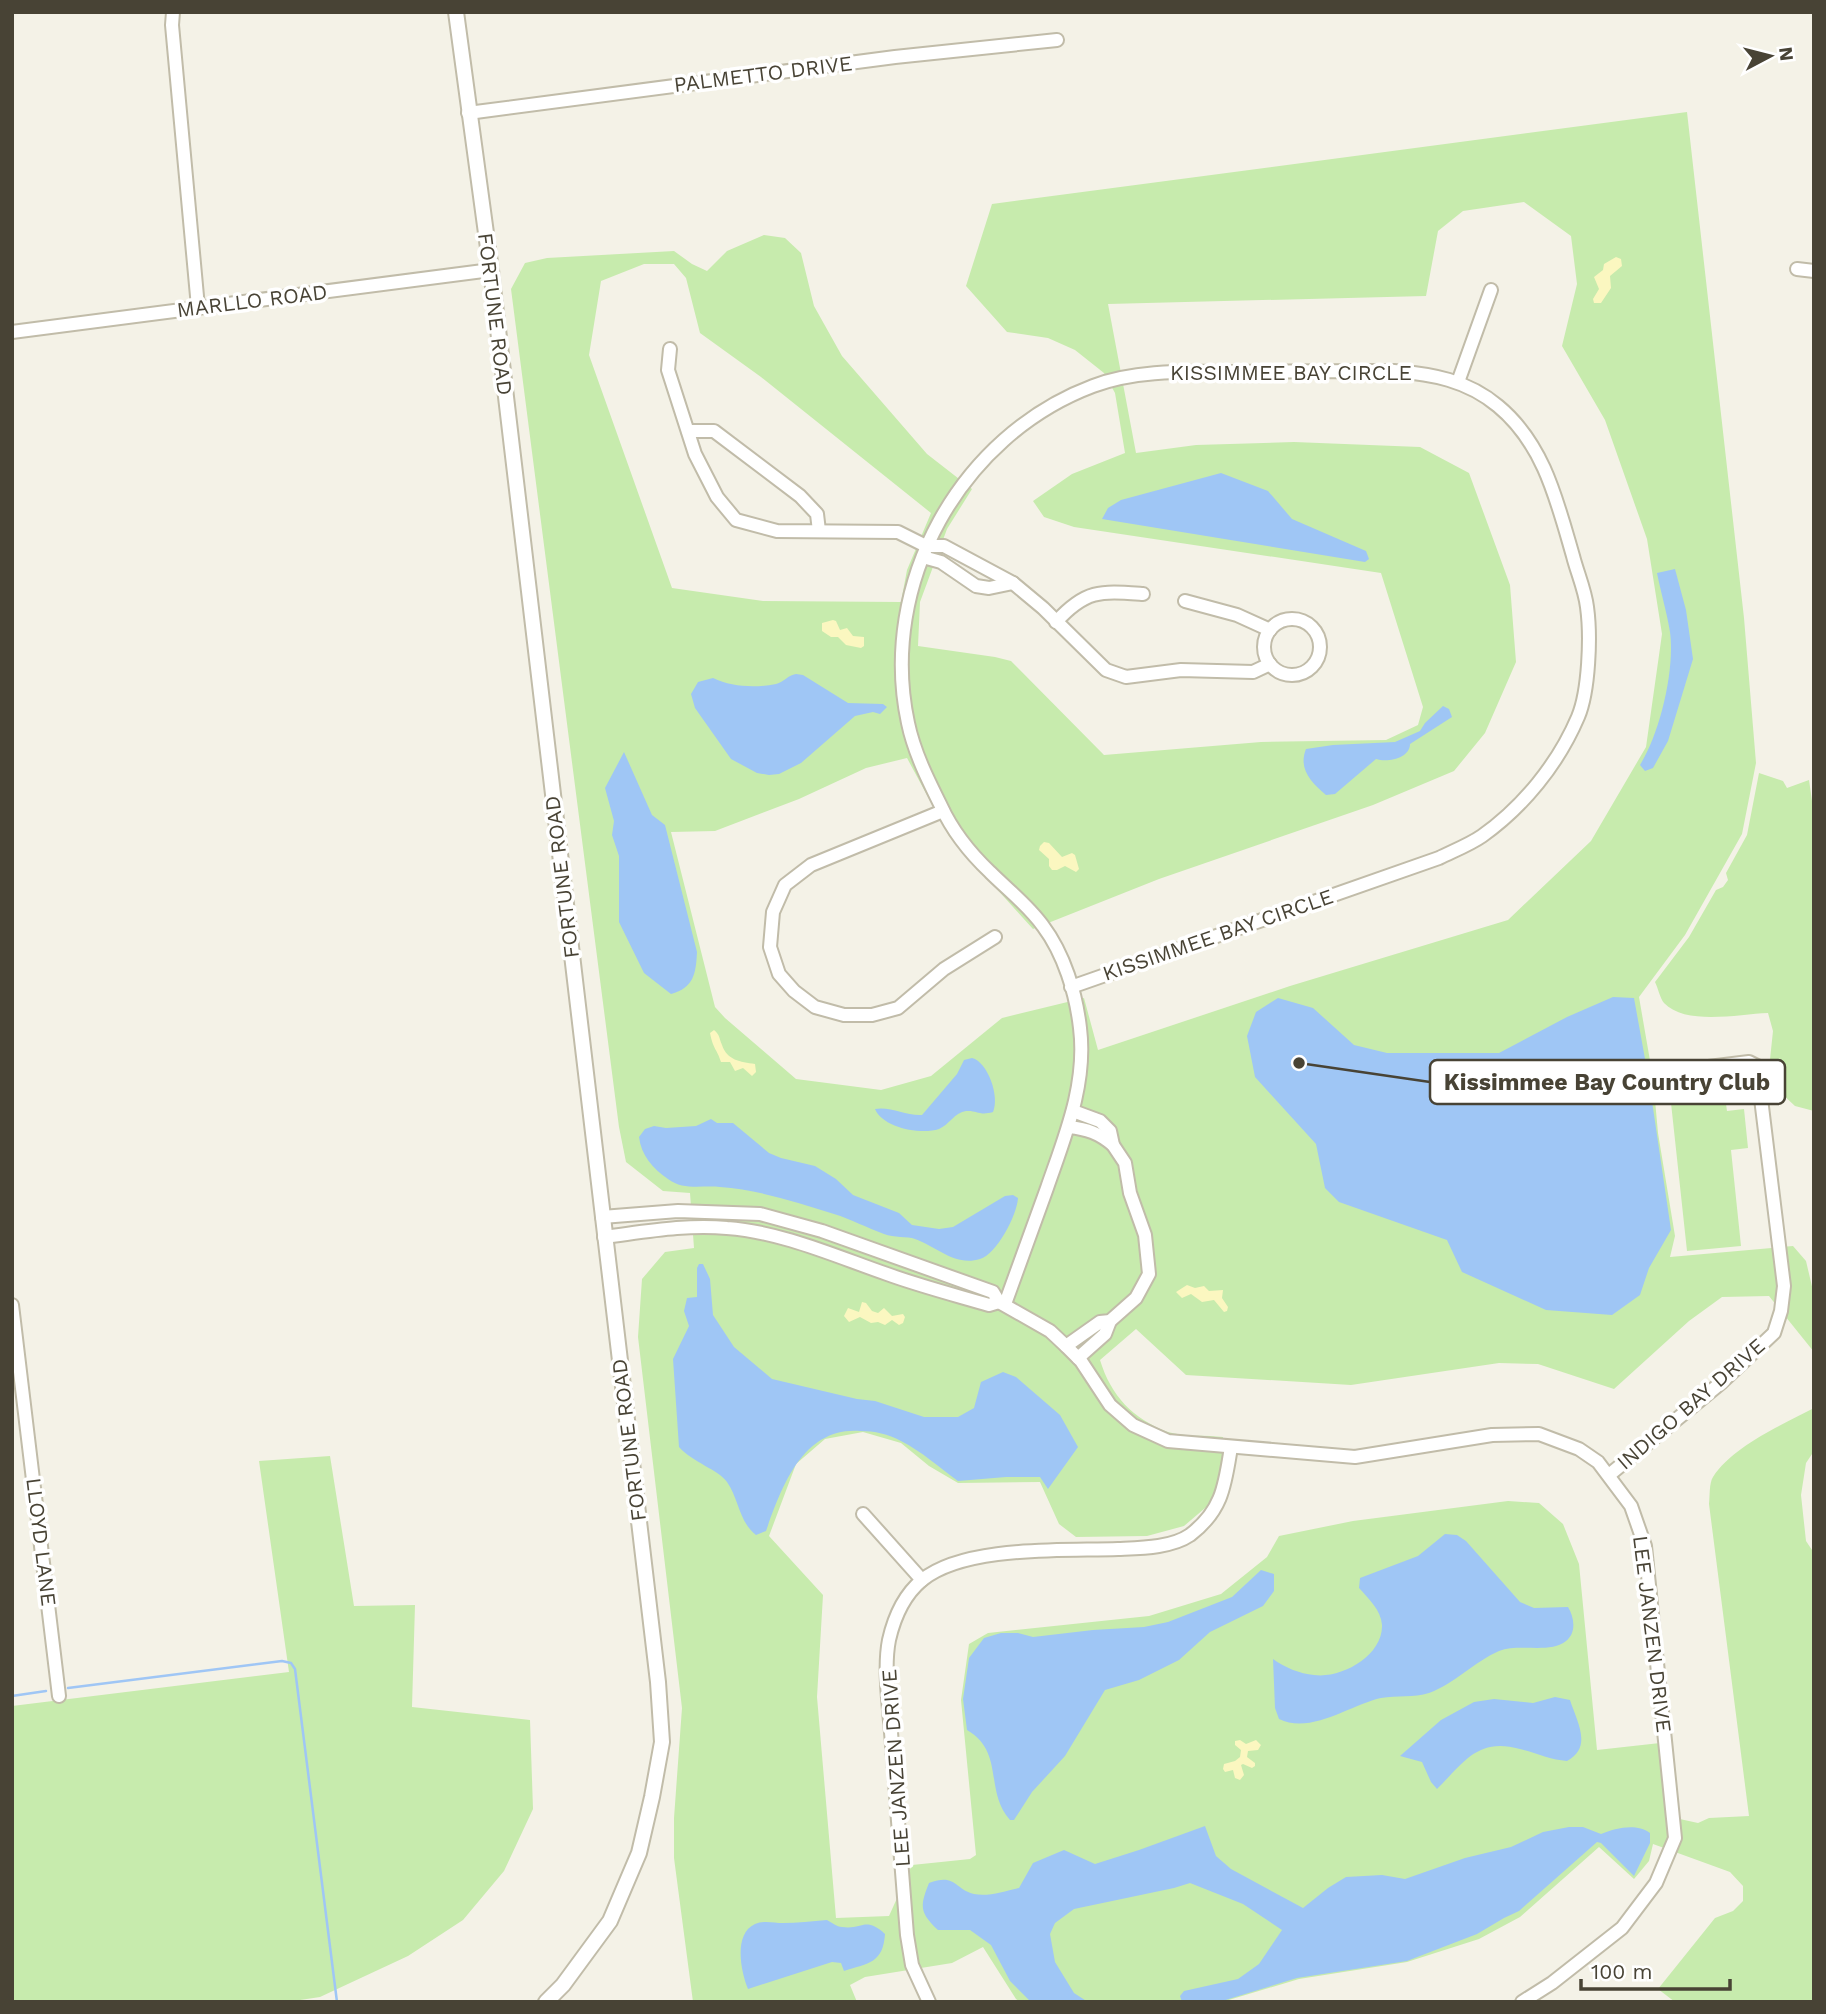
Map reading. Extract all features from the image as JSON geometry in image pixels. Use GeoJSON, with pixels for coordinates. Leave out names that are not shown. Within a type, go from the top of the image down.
{"type":"FeatureCollection","features":[{"type":"Feature","properties":{"kind":"street"},"geometry":{"type":"LineString","coordinates":[[173,12],[198,307]]}},
{"type":"Feature","properties":{"kind":"street","name":"FORTUNE ROAD"},"geometry":{"type":"LineString","coordinates":[[456,12],[491,270],[659,1682],[662,1742],[639,1853],[610,1921],[563,1985],[546,2002]]}},
{"type":"Feature","properties":{"kind":"street","name":"PALMETTO DRIVE"},"geometry":{"type":"LineString","coordinates":[[468,113],[895,57],[1057,40]]}},
{"type":"Feature","properties":{"kind":"street"},"geometry":{"type":"LineString","coordinates":[[1797,269],[1814,271]]}},
{"type":"Feature","properties":{"kind":"street","name":"MARLLO ROAD"},"geometry":{"type":"LineString","coordinates":[[12,331],[491,270]]}},
{"type":"Feature","properties":{"kind":"street"},"geometry":{"type":"LineString","coordinates":[[1458,382],[1491,290]]}},
{"type":"Feature","properties":{"kind":"street"},"geometry":{"type":"LineString","coordinates":[[670,349],[668,370],[695,454],[716,497],[736,520],[777,531],[898,532],[976,586],[989,588],[1013,583]]}},
{"type":"Feature","properties":{"kind":"street","name":"KISSIMMEE BAY CIRCLE"},"geometry":{"type":"LineString","coordinates":[[1002,1303],[1069,1126],[1080,1074],[1080,1028],[1062,957],[1043,925],[968,848],[943,811],[919,759],[908,724],[903,685],[902,643],[908,600],[925,552],[964,481],[993,447],[1039,413],[1094,385],[1154,372],[1394,371],[1432,374],[1458,382],[1497,405],[1528,438],[1549,481],[1587,606],[1589,663],[1579,715],[1550,769],[1508,816],[1480,837],[1439,858],[1071,987]]}},
{"type":"Feature","properties":{"kind":"street"},"geometry":{"type":"LineString","coordinates":[[688,431],[714,431],[800,496],[817,514],[819,531]]}},
{"type":"Feature","properties":{"kind":"street"},"geometry":{"type":"LineString","coordinates":[[925,552],[944,546],[1013,583],[1106,670],[1126,677],[1181,670],[1253,672],[1270,664]]}},
{"type":"Feature","properties":{"kind":"street"},"geometry":{"type":"LineString","coordinates":[[1056,622],[1085,596],[1104,593],[1143,594]]}},
{"type":"Feature","properties":{"kind":"street"},"geometry":{"type":"LineString","coordinates":[[1185,600],[1237,615],[1270,630]]}},
{"type":"Feature","properties":{"kind":"street"},"geometry":{"type":"LineString","coordinates":[[1286,620],[1305,621],[1318,635],[1320,645],[1316,663],[1302,673],[1284,674],[1270,664],[1264,647],[1270,630],[1286,620]]}},
{"type":"Feature","properties":{"kind":"street"},"geometry":{"type":"LineString","coordinates":[[943,811],[811,865],[785,885],[773,912],[770,947],[779,974],[794,991],[815,1007],[844,1015],[872,1016],[898,1007],[944,969],[995,937]]}},
{"type":"Feature","properties":{"kind":"street","name":"INDIGO BAY DRIVE"},"geometry":{"type":"LineString","coordinates":[[1609,1475],[1658,1437],[1730,1374],[1773,1333],[1782,1311],[1784,1286],[1757,1066],[1749,1062],[1692,1069]]}},
{"type":"Feature","properties":{"kind":"street"},"geometry":{"type":"LineString","coordinates":[[1073,1111],[1100,1121],[1110,1131],[1114,1145],[1125,1163],[1130,1194],[1145,1236],[1149,1274],[1136,1298],[1110,1321],[1105,1334],[1078,1358]]}},
{"type":"Feature","properties":{"kind":"street"},"geometry":{"type":"LineString","coordinates":[[1069,1126],[1100,1134],[1114,1145]]}},
{"type":"Feature","properties":{"kind":"street"},"geometry":{"type":"LineString","coordinates":[[675,1211],[677,1228]]}},
{"type":"Feature","properties":{"kind":"street","name":"LEE JANZEN DRIVE"},"geometry":{"type":"LineString","coordinates":[[602,1217],[675,1211],[760,1214],[822,1231],[993,1292],[1002,1303],[1050,1331],[1066,1346],[1078,1358],[1110,1405],[1133,1425],[1168,1441],[1355,1457],[1492,1435],[1539,1434],[1578,1449],[1598,1462],[1632,1506],[1645,1546],[1675,1838],[1656,1883],[1622,1928],[1552,1983],[1522,2002]]}},
{"type":"Feature","properties":{"kind":"street"},"geometry":{"type":"LineString","coordinates":[[604,1237],[677,1228],[726,1227],[753,1231],[793,1241],[989,1305],[1002,1303]]}},
{"type":"Feature","properties":{"kind":"street"},"geometry":{"type":"LineString","coordinates":[[848,1260],[853,1242]]}},
{"type":"Feature","properties":{"kind":"street","name":"LLOYD LANE"},"geometry":{"type":"LineString","coordinates":[[12,1305],[59,1696]]}},
{"type":"Feature","properties":{"kind":"street"},"geometry":{"type":"LineString","coordinates":[[1066,1346],[1100,1322],[1110,1321]]}},
{"type":"Feature","properties":{"kind":"street","name":"LEE JANZEN DRIVE"},"geometry":{"type":"LineString","coordinates":[[929,2002],[912,1965],[907,1936],[888,1686],[889,1641],[901,1605],[922,1580],[953,1564],[1000,1553],[1167,1544],[1189,1535],[1211,1513],[1224,1491],[1231,1447]]}},
{"type":"Feature","properties":{"kind":"street"},"geometry":{"type":"LineString","coordinates":[[863,1514],[922,1580]]}},
{"type":"Feature","properties":{"kind":"green space"},"geometry":{"type":"Polygon","coordinates":[[[1687,112],[1744,618],[1756,763],[1742,834],[1685,935],[1639,997],[1675,1236],[1670,1257],[1793,1246],[1806,1261],[1814,1295],[1814,1352],[1769,1296],[1722,1297],[1689,1321],[1614,1389],[1538,1364],[1499,1363],[1351,1385],[1186,1375],[1136,1329],[1100,1360],[1110,1385],[1125,1405],[1155,1427],[1174,1434],[1223,1437],[1222,1468],[1211,1503],[1184,1526],[1147,1536],[1076,1537],[1059,1524],[1040,1482],[958,1483],[929,1466],[901,1443],[863,1432],[825,1439],[796,1464],[769,1536],[823,1595],[817,1697],[836,1918],[889,1916],[912,1865],[970,1859],[976,1855],[961,1700],[969,1644],[988,1633],[1149,1616],[1221,1594],[1267,1557],[1279,1536],[1353,1521],[1508,1501],[1539,1503],[1563,1524],[1579,1564],[1597,1750],[1660,1743],[1666,1816],[1698,1823],[1709,1818],[1749,1816],[1709,1504],[1710,1486],[1722,1466],[1745,1446],[1814,1408],[1814,1451],[1806,1463],[1801,1495],[1806,1541],[1814,1553],[1814,2002],[1675,2002],[1658,1989],[1715,1918],[1733,1911],[1743,1901],[1743,1886],[1730,1872],[1653,1844],[1649,1861],[1634,1879],[1599,1847],[1520,1917],[1479,1939],[1407,1962],[1299,1979],[1222,2002],[1020,2002],[983,1947],[952,1963],[865,1977],[850,1985],[857,2002],[693,2002],[674,1858],[674,1818],[682,1708],[638,1337],[642,1279],[665,1252],[694,1248],[690,1193],[663,1191],[626,1162],[619,1127],[511,289],[525,263],[547,258],[674,251],[707,271],[727,251],[764,235],[785,238],[801,253],[814,306],[842,356],[927,454],[972,489],[947,529],[920,602],[918,646],[1011,661],[1104,755],[1261,742],[1386,740],[1418,725],[1423,707],[1381,573],[1074,527],[1044,517],[1033,501],[1072,474],[1125,453],[1115,393],[1104,373],[1075,350],[1048,338],[1007,332],[966,286],[992,204],[1687,112]],[[1524,202],[1463,211],[1438,231],[1426,296],[1108,304],[1136,453],[1196,445],[1294,442],[1420,447],[1469,473],[1510,585],[1516,662],[1485,733],[1454,771],[1373,805],[1159,879],[1033,929],[949,836],[907,758],[866,768],[799,799],[715,831],[671,832],[715,1007],[725,1018],[796,1079],[881,1090],[931,1076],[1002,1018],[1084,998],[1098,1050],[1290,986],[1508,920],[1591,841],[1646,747],[1662,634],[1647,539],[1605,420],[1562,346],[1577,284],[1571,236],[1524,202]],[[644,264],[601,281],[589,355],[672,588],[763,601],[901,602],[907,570],[931,513],[761,377],[700,333],[686,278],[674,264],[644,264]]]}},
{"type":"Feature","properties":{"kind":"green space"},"geometry":{"type":"Polygon","coordinates":[[[1759,773],[1783,781],[1787,788],[1809,780],[1814,815],[1814,1111],[1795,1106],[1781,1093],[1769,1069],[1773,1031],[1768,1013],[1713,1017],[1685,1014],[1664,1003],[1655,982],[1689,937],[1716,890],[1723,887],[1728,880],[1726,873],[1747,835],[1759,773]]]}},
{"type":"Feature","properties":{"kind":"green space"},"geometry":{"type":"Polygon","coordinates":[[[1725,1097],[1727,1111],[1744,1109],[1748,1148],[1731,1150],[1741,1246],[1687,1251],[1671,1103],[1725,1097]]]}},
{"type":"Feature","properties":{"kind":"green space"},"geometry":{"type":"Polygon","coordinates":[[[330,1456],[354,1606],[415,1605],[412,1707],[530,1720],[533,1809],[504,1871],[463,1920],[408,1956],[320,1997],[287,2002],[12,2002],[12,1706],[289,1672],[259,1461],[330,1456]]]}},
{"type":"Feature","properties":{"kind":"sand"},"geometry":{"type":"Polygon","coordinates":[[[1616,257],[1621,259],[1622,266],[1610,276],[1611,288],[1601,303],[1594,303],[1593,299],[1599,289],[1594,277],[1603,270],[1604,264],[1616,257]]]}},
{"type":"Feature","properties":{"kind":"sand"},"geometry":{"type":"Polygon","coordinates":[[[833,620],[840,630],[847,628],[853,636],[864,637],[864,646],[861,648],[846,645],[838,637],[831,637],[822,631],[822,623],[833,620]]]}},
{"type":"Feature","properties":{"kind":"sand"},"geometry":{"type":"Polygon","coordinates":[[[1044,842],[1049,843],[1062,857],[1072,853],[1075,855],[1079,869],[1076,872],[1065,866],[1052,870],[1049,859],[1039,850],[1044,842]]]}},
{"type":"Feature","properties":{"kind":"sand"},"geometry":{"type":"Polygon","coordinates":[[[714,1030],[727,1054],[739,1061],[755,1064],[756,1072],[752,1076],[743,1068],[735,1071],[730,1062],[721,1062],[710,1033],[714,1030]]]}},
{"type":"Feature","properties":{"kind":"sand"},"geometry":{"type":"Polygon","coordinates":[[[1187,1285],[1195,1288],[1204,1286],[1209,1291],[1223,1290],[1222,1298],[1228,1307],[1227,1311],[1224,1312],[1214,1300],[1202,1302],[1191,1294],[1182,1298],[1176,1292],[1187,1285]]]}},
{"type":"Feature","properties":{"kind":"sand"},"geometry":{"type":"Polygon","coordinates":[[[862,1302],[878,1313],[884,1308],[892,1316],[903,1314],[903,1323],[899,1325],[892,1320],[885,1325],[871,1323],[860,1317],[849,1322],[844,1316],[848,1308],[859,1312],[862,1302]]]}},
{"type":"Feature","properties":{"kind":"sand"},"geometry":{"type":"Polygon","coordinates":[[[1240,1740],[1246,1744],[1256,1740],[1261,1745],[1258,1750],[1248,1751],[1247,1757],[1255,1766],[1252,1768],[1241,1765],[1244,1775],[1240,1780],[1235,1778],[1233,1770],[1225,1772],[1223,1769],[1224,1764],[1240,1757],[1241,1750],[1235,1745],[1235,1741],[1240,1740]]]}},
{"type":"Feature","properties":{"kind":"water"},"geometry":{"type":"Polygon","coordinates":[[[1221,473],[1268,491],[1292,519],[1366,551],[1369,559],[1365,562],[1102,519],[1108,508],[1121,500],[1221,473]]]}},
{"type":"Feature","properties":{"kind":"water"},"geometry":{"type":"Polygon","coordinates":[[[1675,569],[1686,610],[1693,659],[1668,741],[1653,768],[1645,771],[1640,765],[1660,719],[1670,664],[1670,632],[1657,573],[1675,569]]]}},
{"type":"Feature","properties":{"kind":"water"},"geometry":{"type":"Polygon","coordinates":[[[796,674],[803,675],[848,703],[883,704],[887,707],[880,714],[873,712],[855,716],[801,763],[779,774],[757,773],[731,759],[695,708],[691,694],[698,682],[713,678],[736,685],[760,686],[776,684],[796,674]]]}},
{"type":"Feature","properties":{"kind":"water"},"geometry":{"type":"Polygon","coordinates":[[[1443,706],[1449,709],[1452,717],[1410,744],[1402,756],[1392,760],[1376,759],[1335,794],[1326,795],[1307,775],[1304,763],[1306,749],[1395,742],[1420,731],[1443,706]]]}},
{"type":"Feature","properties":{"kind":"water"},"geometry":{"type":"Polygon","coordinates":[[[624,752],[652,815],[665,825],[697,952],[696,967],[689,984],[671,994],[644,973],[619,922],[619,856],[612,835],[614,821],[605,788],[624,752]]]}},
{"type":"Feature","properties":{"kind":"water"},"geometry":{"type":"Polygon","coordinates":[[[1613,997],[1634,998],[1671,1230],[1649,1268],[1640,1295],[1612,1315],[1546,1310],[1462,1272],[1447,1240],[1339,1202],[1325,1188],[1316,1144],[1255,1077],[1247,1036],[1256,1012],[1278,998],[1313,1008],[1354,1045],[1387,1053],[1499,1053],[1567,1017],[1613,997]]]}},
{"type":"Feature","properties":{"kind":"water"},"geometry":{"type":"Polygon","coordinates":[[[972,1058],[988,1073],[994,1089],[993,1112],[962,1112],[946,1125],[931,1131],[903,1128],[879,1116],[875,1109],[922,1115],[957,1074],[964,1060],[972,1058]]]}},
{"type":"Feature","properties":{"kind":"water"},"geometry":{"type":"Polygon","coordinates":[[[711,1119],[717,1123],[733,1123],[769,1153],[815,1166],[836,1179],[853,1195],[899,1213],[912,1225],[939,1229],[953,1227],[1005,1196],[1013,1195],[1018,1198],[1017,1205],[1005,1233],[993,1250],[980,1259],[962,1260],[915,1239],[888,1235],[840,1216],[778,1197],[735,1189],[680,1185],[663,1175],[645,1156],[639,1137],[645,1129],[654,1126],[696,1126],[711,1119]]]}},
{"type":"Feature","properties":{"kind":"water"},"geometry":{"type":"Polygon","coordinates":[[[699,1264],[703,1264],[710,1279],[713,1315],[734,1347],[772,1379],[875,1401],[924,1417],[958,1417],[974,1408],[981,1382],[1003,1372],[1016,1377],[1060,1415],[1078,1447],[1048,1489],[1040,1477],[958,1481],[916,1450],[891,1436],[860,1431],[840,1432],[809,1449],[779,1496],[766,1531],[756,1535],[746,1524],[727,1482],[679,1447],[673,1359],[689,1326],[684,1311],[687,1298],[697,1297],[699,1264]]]}},
{"type":"Feature","properties":{"kind":"water"},"geometry":{"type":"Polygon","coordinates":[[[1445,1534],[1457,1535],[1466,1541],[1520,1602],[1534,1608],[1568,1607],[1573,1624],[1572,1633],[1566,1641],[1552,1647],[1499,1651],[1429,1693],[1381,1698],[1318,1721],[1291,1723],[1279,1719],[1275,1708],[1273,1659],[1292,1670],[1314,1675],[1336,1673],[1358,1663],[1376,1646],[1382,1625],[1377,1609],[1359,1588],[1360,1578],[1418,1556],[1445,1534]]]}},
{"type":"Feature","properties":{"kind":"water"},"geometry":{"type":"Polygon","coordinates":[[[1261,1570],[1274,1574],[1274,1591],[1263,1606],[1210,1632],[1179,1660],[1139,1680],[1105,1690],[1065,1756],[1032,1792],[1014,1820],[1010,1820],[1002,1809],[986,1749],[979,1739],[967,1730],[963,1699],[969,1658],[984,1638],[1001,1633],[1018,1633],[1033,1637],[1144,1627],[1168,1622],[1232,1597],[1261,1570]]]}},
{"type":"Feature","properties":{"kind":"water"},"geometry":{"type":"Polygon","coordinates":[[[1555,1697],[1570,1700],[1581,1734],[1579,1749],[1567,1761],[1520,1749],[1493,1746],[1473,1754],[1437,1789],[1422,1762],[1400,1756],[1441,1720],[1474,1702],[1494,1699],[1533,1703],[1555,1697]]]}},
{"type":"Feature","properties":{"kind":"water"},"geometry":{"type":"Polygon","coordinates":[[[1205,1826],[1216,1856],[1231,1869],[1303,1908],[1346,1877],[1382,1875],[1405,1879],[1465,1858],[1511,1847],[1543,1832],[1569,1827],[1583,1827],[1601,1834],[1619,1828],[1639,1828],[1650,1833],[1650,1843],[1634,1876],[1597,1842],[1519,1911],[1477,1934],[1407,1961],[1297,1978],[1219,2002],[1182,2002],[1180,1996],[1184,1991],[1238,1979],[1259,1964],[1282,1930],[1243,1904],[1190,1883],[1074,1909],[1055,1923],[1050,1934],[1055,1962],[1074,1993],[1088,2002],[1031,2002],[1010,1981],[991,1945],[970,1930],[938,1930],[924,1913],[923,1903],[929,1883],[938,1880],[950,1881],[974,1894],[996,1893],[1019,1888],[1033,1863],[1064,1850],[1095,1864],[1205,1826]]]}},
{"type":"Feature","properties":{"kind":"water"},"geometry":{"type":"Polygon","coordinates":[[[827,1920],[840,1927],[868,1925],[878,1929],[885,1934],[878,1956],[861,1966],[844,1971],[841,1963],[832,1962],[748,1989],[743,1973],[741,1944],[748,1929],[762,1922],[827,1920]]]}},
{"type":"Feature","properties":{"kind":"waterway"},"geometry":{"type":"LineString","coordinates":[[68,1688],[282,1661],[291,1663],[295,1669],[337,2002]]}},
{"type":"Feature","properties":{"kind":"waterway"},"geometry":{"type":"LineString","coordinates":[[12,1696],[46,1691]]}},
{"type":"Feature","properties":{"kind":"place","name":"Kissimmee Bay Country Club"},"geometry":{"type":"Point","coordinates":[1299,1063]}}]}
